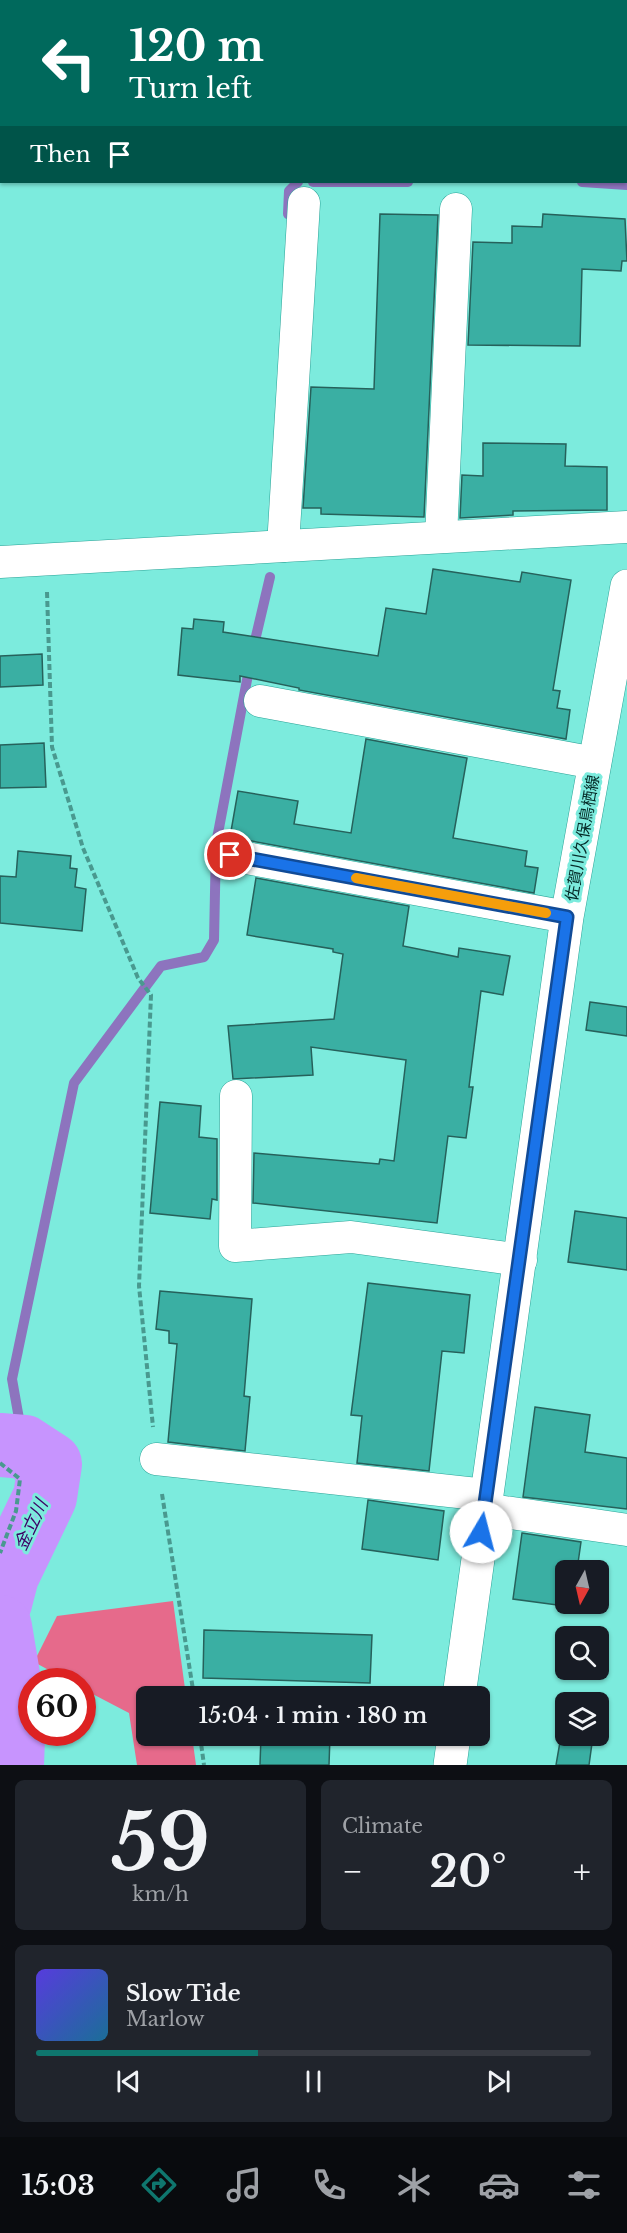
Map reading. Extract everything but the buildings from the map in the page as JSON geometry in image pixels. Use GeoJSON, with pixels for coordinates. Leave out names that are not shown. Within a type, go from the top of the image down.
{"type":"FeatureCollection","features":[{"type":"Feature","properties":{"kind":"main road","name":"佐賀川久保鳥栖線"},"geometry":{"type":"LineString","coordinates":[[460,1686],[567,917],[627,586]]}},
{"type":"Feature","properties":{"kind":"main road"},"geometry":{"type":"LineString","coordinates":[[450,1765],[453,1746]]}},
{"type":"Feature","properties":{"kind":"street"},"geometry":{"type":"LineString","coordinates":[[283,546],[304,202]]}},
{"type":"Feature","properties":{"kind":"street"},"geometry":{"type":"LineString","coordinates":[[441,537],[456,209]]}},
{"type":"Feature","properties":{"kind":"street"},"geometry":{"type":"LineString","coordinates":[[0,562],[627,527]]}},
{"type":"Feature","properties":{"kind":"street"},"geometry":{"type":"LineString","coordinates":[[260,701],[595,763]]}},
{"type":"Feature","properties":{"kind":"street"},"geometry":{"type":"LineString","coordinates":[[230,855],[567,917]]}},
{"type":"Feature","properties":{"kind":"street"},"geometry":{"type":"LineString","coordinates":[[236,1096],[235,1246],[351,1237],[521,1260]]}},
{"type":"Feature","properties":{"kind":"street"},"geometry":{"type":"LineString","coordinates":[[156,1459],[485,1502],[627,1530]]}},
{"type":"Feature","properties":{"kind":"path"},"geometry":{"type":"LineString","coordinates":[[46,558],[52,747],[83,848],[138,978],[151,995],[139,1286],[156,1459],[192,1686]]}},
{"type":"Feature","properties":{"kind":"path"},"geometry":{"type":"LineString","coordinates":[[0,1463],[21,1479],[16,1511],[0,1553]]}},
{"type":"Feature","properties":{"kind":"path"},"geometry":{"type":"LineString","coordinates":[[201,1746],[204,1765]]}},
{"type":"Feature","properties":{"kind":"shaded area"},"geometry":{"type":"Polygon","coordinates":[[[173,1601],[185,1686],[136,1686],[136,1746],[193,1746],[196,1765],[137,1765],[129,1713],[96,1696],[96,1668],[45,1668],[34,1662],[57,1616],[173,1601]]]}},
{"type":"Feature","properties":{"kind":"waterway"},"geometry":{"type":"LineString","coordinates":[[288,214],[289,191],[297,183]]}},
{"type":"Feature","properties":{"kind":"waterway"},"geometry":{"type":"LineString","coordinates":[[597,183],[627,185]]}},
{"type":"Feature","properties":{"kind":"waterway"},"geometry":{"type":"LineString","coordinates":[[253,649],[270,577]]}},
{"type":"Feature","properties":{"kind":"waterway"},"geometry":{"type":"LineString","coordinates":[[24,1447],[12,1379],[74,1083],[161,966],[204,957],[214,940],[216,844],[250,664]]}},
{"type":"Feature","properties":{"kind":"waterway","name":"金立川"},"geometry":{"type":"LineString","coordinates":[[0,1445],[24,1447],[50,1464],[45,1497],[7,1576],[0,1603]]}},
{"type":"Feature","properties":{"kind":"waterway","name":"金立川"},"geometry":{"type":"LineString","coordinates":[[0,1627],[14,1711],[12,1765]]}},
{"type":"Feature","properties":{"kind":"slow traffic"},"geometry":{"type":"LineString","coordinates":[[356,878],[546,913]]}},
{"type":"Feature","properties":{"kind":"route"},"geometry":{"type":"LineString","coordinates":[[230,855],[567,917],[521,1260],[481,1532]]}}]}
